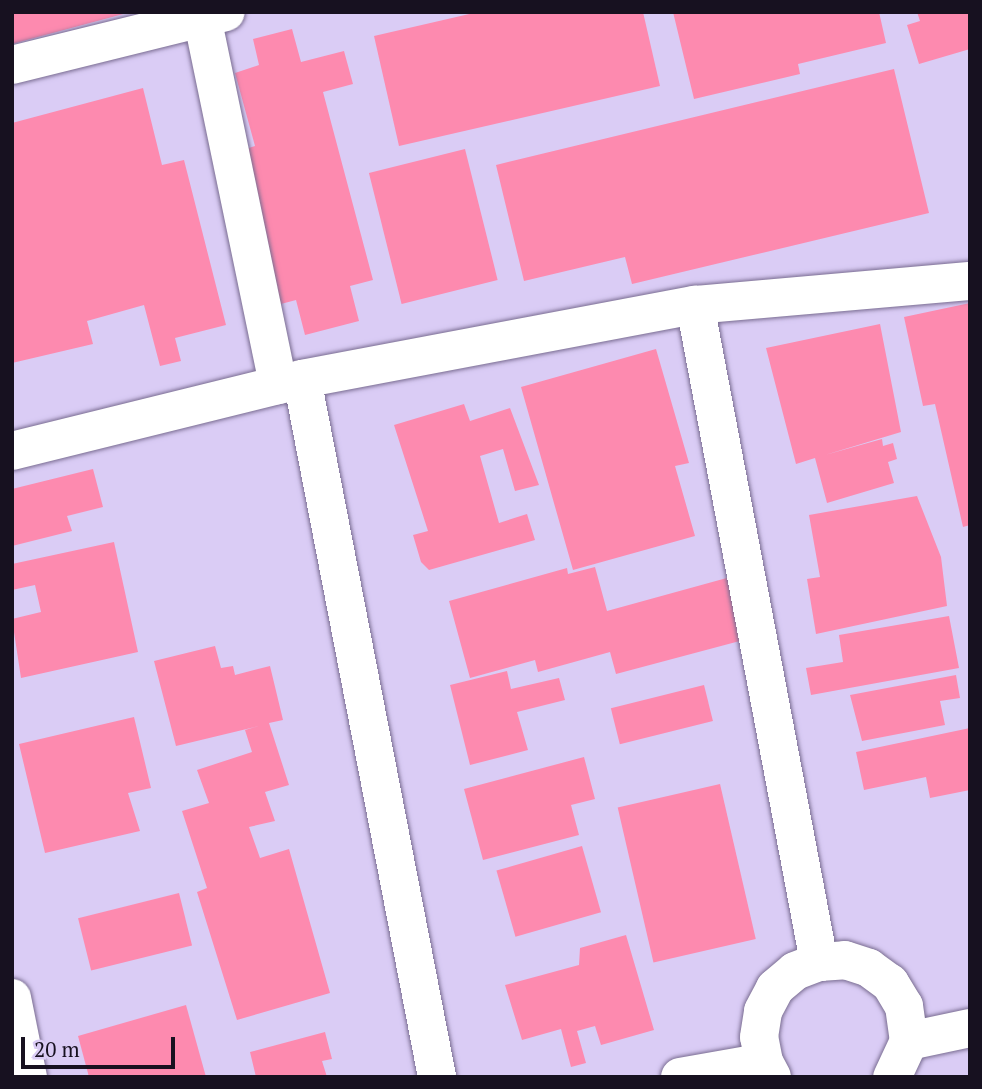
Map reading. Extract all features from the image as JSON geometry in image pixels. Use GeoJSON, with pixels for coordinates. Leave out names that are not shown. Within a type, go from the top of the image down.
{"type":"FeatureCollection","features":[{"type":"Feature","properties":{"kind":"street"},"geometry":{"type":"LineString","coordinates":[[12,65],[210,14],[436,1077]]}},
{"type":"Feature","properties":{"kind":"street"},"geometry":{"type":"LineString","coordinates":[[12,451],[290,382],[695,305],[970,281]]}},
{"type":"Feature","properties":{"kind":"street"},"geometry":{"type":"LineString","coordinates":[[695,305],[819,962]]}},
{"type":"Feature","properties":{"kind":"street"},"geometry":{"type":"LineString","coordinates":[[680,1077],[768,1069],[760,1037],[763,1011],[775,988],[795,971],[819,962],[845,960],[869,968],[890,984],[904,1006],[909,1041],[892,1077]]}},
{"type":"Feature","properties":{"kind":"street"},"geometry":{"type":"LineString","coordinates":[[12,998],[28,1077]]}},
{"type":"Feature","properties":{"kind":"street"},"geometry":{"type":"LineString","coordinates":[[909,1041],[970,1028]]}},
{"type":"Feature","properties":{"kind":"building"},"geometry":{"type":"Polygon","coordinates":[[[12,12],[127,12],[127,13],[12,44],[12,12]]]}},
{"type":"Feature","properties":{"kind":"building"},"geometry":{"type":"Polygon","coordinates":[[[478,12],[643,12],[660,86],[399,146],[374,36],[478,12]]]}},
{"type":"Feature","properties":{"kind":"building"},"geometry":{"type":"Polygon","coordinates":[[[673,12],[879,12],[886,43],[798,64],[800,74],[694,99],[673,12]]]}},
{"type":"Feature","properties":{"kind":"building"},"geometry":{"type":"Polygon","coordinates":[[[917,12],[970,12],[970,49],[919,64],[907,25],[920,21],[917,12]]]}},
{"type":"Feature","properties":{"kind":"building"},"geometry":{"type":"Polygon","coordinates":[[[292,29],[301,62],[344,51],[353,84],[323,92],[373,280],[350,286],[359,321],[305,335],[296,300],[277,305],[236,152],[255,146],[235,73],[259,65],[253,39],[292,29]]]}},
{"type":"Feature","properties":{"kind":"building"},"geometry":{"type":"Polygon","coordinates":[[[894,69],[929,213],[632,284],[625,257],[524,281],[496,165],[894,69]]]}},
{"type":"Feature","properties":{"kind":"building"},"geometry":{"type":"Polygon","coordinates":[[[143,88],[162,165],[184,160],[226,325],[175,338],[181,361],[160,366],[144,305],[87,321],[93,344],[12,363],[12,123],[143,88]]]}},
{"type":"Feature","properties":{"kind":"building"},"geometry":{"type":"Polygon","coordinates":[[[465,149],[498,280],[402,304],[369,173],[465,149]]]}},
{"type":"Feature","properties":{"kind":"building"},"geometry":{"type":"Polygon","coordinates":[[[970,303],[970,525],[963,527],[935,404],[923,406],[904,317],[970,303]]]}},
{"type":"Feature","properties":{"kind":"building"},"geometry":{"type":"Polygon","coordinates":[[[880,324],[901,432],[825,455],[882,439],[883,446],[893,443],[897,459],[888,462],[894,483],[827,503],[815,458],[796,464],[766,348],[880,324]]]}},
{"type":"Feature","properties":{"kind":"building"},"geometry":{"type":"Polygon","coordinates":[[[656,349],[689,463],[675,466],[695,536],[573,570],[521,387],[656,349]]]}},
{"type":"Feature","properties":{"kind":"building"},"geometry":{"type":"Polygon","coordinates":[[[464,404],[470,421],[510,408],[539,485],[515,491],[503,449],[480,456],[499,523],[527,514],[535,540],[429,570],[421,562],[413,535],[428,531],[394,425],[464,404]]]}},
{"type":"Feature","properties":{"kind":"building"},"geometry":{"type":"Polygon","coordinates":[[[93,469],[103,507],[67,516],[72,531],[12,546],[12,489],[93,469]]]}},
{"type":"Feature","properties":{"kind":"building"},"geometry":{"type":"Polygon","coordinates":[[[917,496],[941,557],[947,606],[816,634],[807,579],[820,577],[809,515],[917,496]]]}},
{"type":"Feature","properties":{"kind":"building"},"geometry":{"type":"Polygon","coordinates":[[[114,542],[138,652],[21,678],[12,619],[41,612],[35,585],[12,590],[12,564],[114,542]]]}},
{"type":"Feature","properties":{"kind":"building"},"geometry":{"type":"Polygon","coordinates":[[[595,567],[607,611],[734,576],[751,638],[616,674],[610,652],[538,672],[535,660],[470,678],[449,601],[567,568],[568,574],[595,567]]]}},
{"type":"Feature","properties":{"kind":"building"},"geometry":{"type":"Polygon","coordinates":[[[949,616],[959,668],[811,695],[806,668],[843,662],[839,635],[949,616]]]}},
{"type":"Feature","properties":{"kind":"building"},"geometry":{"type":"Polygon","coordinates":[[[215,646],[221,668],[233,666],[235,675],[270,666],[283,720],[269,723],[289,785],[265,792],[275,821],[249,827],[260,858],[289,849],[330,993],[237,1020],[197,892],[207,888],[182,811],[209,803],[197,770],[252,752],[245,730],[259,726],[176,746],[154,661],[215,646]]]}},
{"type":"Feature","properties":{"kind":"building"},"geometry":{"type":"Polygon","coordinates":[[[507,671],[511,689],[559,678],[565,700],[517,712],[528,750],[470,765],[450,685],[507,671]]]}},
{"type":"Feature","properties":{"kind":"building"},"geometry":{"type":"Polygon","coordinates":[[[956,675],[960,698],[940,701],[945,725],[862,741],[850,695],[956,675]]]}},
{"type":"Feature","properties":{"kind":"building"},"geometry":{"type":"Polygon","coordinates":[[[704,685],[713,721],[620,744],[611,708],[704,685]]]}},
{"type":"Feature","properties":{"kind":"building"},"geometry":{"type":"Polygon","coordinates":[[[134,717],[151,788],[128,793],[140,831],[45,853],[19,744],[134,717]]]}},
{"type":"Feature","properties":{"kind":"building"},"geometry":{"type":"Polygon","coordinates":[[[970,728],[970,790],[930,798],[926,777],[864,790],[856,752],[970,728]]]}},
{"type":"Feature","properties":{"kind":"building"},"geometry":{"type":"Polygon","coordinates":[[[584,757],[595,799],[571,805],[579,835],[483,860],[464,789],[584,757]]]}},
{"type":"Feature","properties":{"kind":"building"},"geometry":{"type":"Polygon","coordinates":[[[720,784],[756,939],[653,963],[618,808],[720,784]]]}},
{"type":"Feature","properties":{"kind":"building"},"geometry":{"type":"Polygon","coordinates":[[[582,846],[601,912],[515,937],[496,871],[582,846]]]}},
{"type":"Feature","properties":{"kind":"building"},"geometry":{"type":"Polygon","coordinates":[[[179,893],[192,945],[91,971],[78,918],[179,893]]]}},
{"type":"Feature","properties":{"kind":"building"},"geometry":{"type":"Polygon","coordinates":[[[626,935],[654,1030],[601,1045],[595,1026],[577,1031],[586,1063],[571,1067],[561,1029],[522,1040],[505,985],[579,965],[580,948],[626,935]]]}},
{"type":"Feature","properties":{"kind":"building"},"geometry":{"type":"Polygon","coordinates":[[[186,1005],[206,1077],[89,1077],[78,1036],[186,1005]]]}},
{"type":"Feature","properties":{"kind":"building"},"geometry":{"type":"Polygon","coordinates":[[[325,1032],[332,1059],[322,1061],[327,1077],[256,1077],[250,1052],[325,1032]]]}}]}
